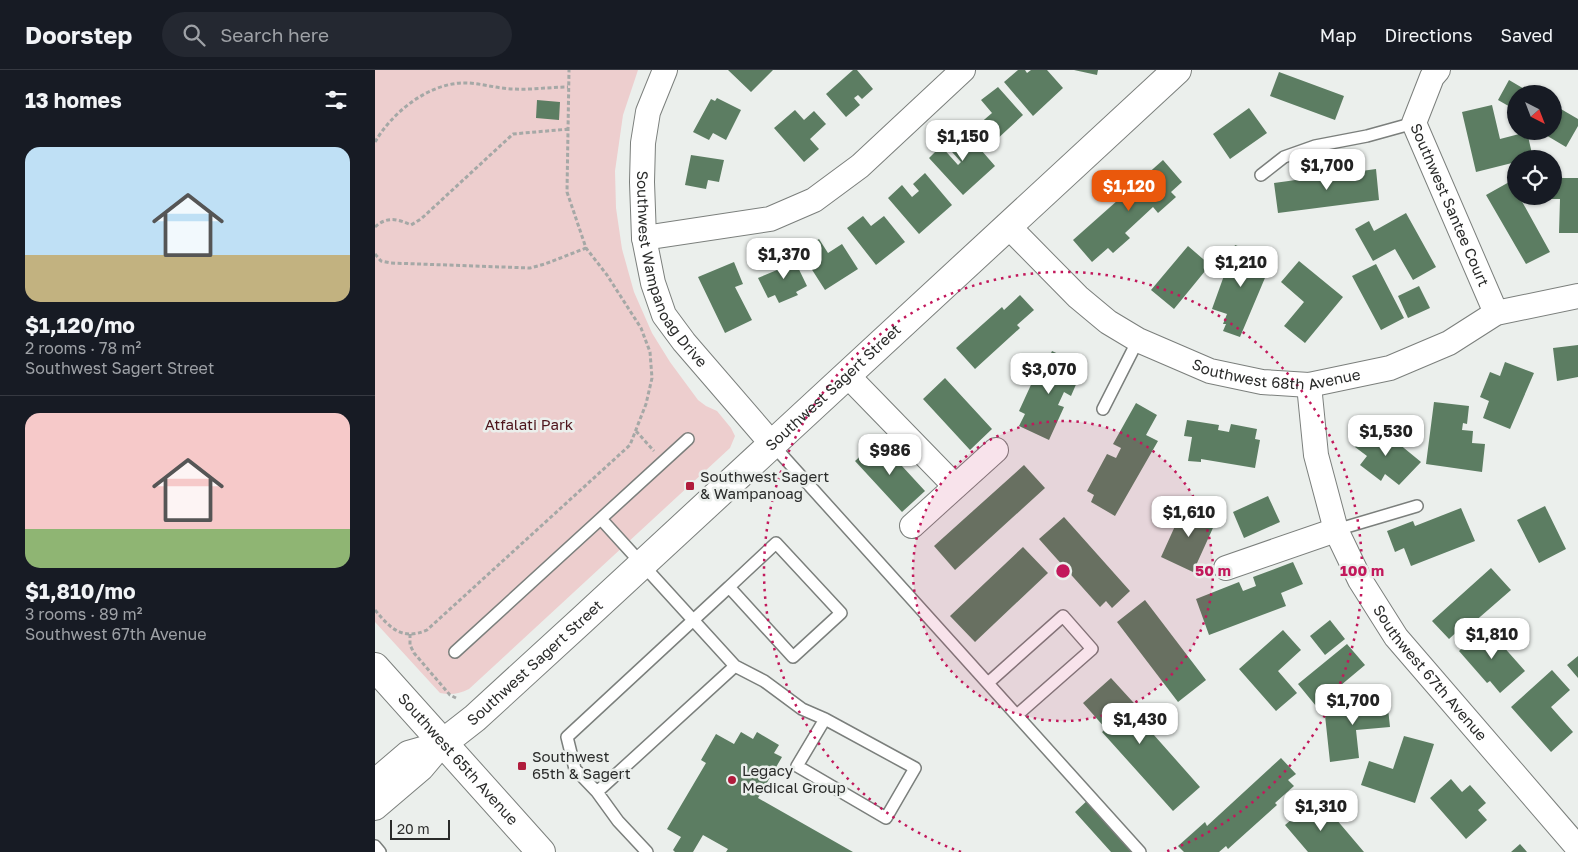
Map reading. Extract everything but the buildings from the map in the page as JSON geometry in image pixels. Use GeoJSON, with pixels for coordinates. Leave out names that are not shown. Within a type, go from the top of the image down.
{"type":"FeatureCollection","features":[{"type":"Feature","properties":{"kind":"main road","name":"Southwest Sagert Street"},"geometry":{"type":"LineString","coordinates":[[443,743],[475,718],[1177,70]]}},
{"type":"Feature","properties":{"kind":"main road","name":"Southwest 65th Avenue"},"geometry":{"type":"LineString","coordinates":[[375,667],[541,852]]}},
{"type":"Feature","properties":{"kind":"street","name":"Southwest Wampanoag Drive"},"geometry":{"type":"LineString","coordinates":[[665,70],[648,112],[643,143],[644,238],[653,283],[664,315],[684,342],[772,444]]}},
{"type":"Feature","properties":{"kind":"street"},"geometry":{"type":"LineString","coordinates":[[644,238],[770,219],[814,200],[860,166],[963,70]]}},
{"type":"Feature","properties":{"kind":"street","name":"Southwest Santee Court"},"geometry":{"type":"LineString","coordinates":[[1438,70],[1432,77],[1414,123],[1496,313]]}},
{"type":"Feature","properties":{"kind":"street","name":"Southwest 68th Avenue"},"geometry":{"type":"LineString","coordinates":[[1007,226],[1077,297],[1108,322],[1138,340],[1210,371],[1262,382],[1309,385],[1390,368],[1449,342],[1496,313],[1578,296]]}},
{"type":"Feature","properties":{"kind":"street"},"geometry":{"type":"LineString","coordinates":[[847,375],[955,486]]}},
{"type":"Feature","properties":{"kind":"street","name":"Southwest 67th Avenue"},"geometry":{"type":"LineString","coordinates":[[1309,385],[1316,455],[1336,530],[1360,580],[1396,637],[1578,848]]}},
{"type":"Feature","properties":{"kind":"street"},"geometry":{"type":"LineString","coordinates":[[912,526],[996,450]]}},
{"type":"Feature","properties":{"kind":"street"},"geometry":{"type":"LineString","coordinates":[[1226,568],[1336,530]]}},
{"type":"Feature","properties":{"kind":"street","name":"Southwest Sagert Street"},"geometry":{"type":"LineString","coordinates":[[375,781],[408,753],[443,743]]}},
{"type":"Feature","properties":{"kind":"street","name":"Southwest Sagert Street"},"geometry":{"type":"LineString","coordinates":[[375,808],[422,768],[443,743]]}},
{"type":"Feature","properties":{"kind":"lane"},"geometry":{"type":"LineString","coordinates":[[1261,175],[1284,157],[1315,146],[1367,136],[1414,123]]}},
{"type":"Feature","properties":{"kind":"lane"},"geometry":{"type":"LineString","coordinates":[[1103,408],[1138,340]]}},
{"type":"Feature","properties":{"kind":"lane"},"geometry":{"type":"LineString","coordinates":[[455,652],[688,439]]}},
{"type":"Feature","properties":{"kind":"lane"},"geometry":{"type":"LineString","coordinates":[[772,444],[1140,852]]}},
{"type":"Feature","properties":{"kind":"lane"},"geometry":{"type":"LineString","coordinates":[[1336,530],[1417,506]]}},
{"type":"Feature","properties":{"kind":"lane"},"geometry":{"type":"LineString","coordinates":[[601,519],[735,666],[765,681],[802,709],[825,719],[915,768],[886,818],[797,766],[825,719]]}},
{"type":"Feature","properties":{"kind":"lane"},"geometry":{"type":"LineString","coordinates":[[647,852],[618,821],[597,792],[575,769],[567,738],[776,543],[841,613],[793,657],[729,587]]}},
{"type":"Feature","properties":{"kind":"lane"},"geometry":{"type":"LineString","coordinates":[[987,683],[1063,616],[1092,649],[1017,716]]}},
{"type":"Feature","properties":{"kind":"lane"},"geometry":{"type":"LineString","coordinates":[[597,792],[735,666]]}},
{"type":"Feature","properties":{"kind":"lane"},"geometry":{"type":"LineString","coordinates":[[375,846],[380,852]]}},
{"type":"Feature","properties":{"kind":"path"},"geometry":{"type":"LineString","coordinates":[[375,610],[394,630],[419,634],[427,630],[630,445],[646,404],[652,378],[650,352],[641,328],[607,275],[586,248],[567,192],[569,70]]}},
{"type":"Feature","properties":{"kind":"path"},"geometry":{"type":"LineString","coordinates":[[375,142],[390,120],[412,102],[436,89],[461,83],[513,90],[568,86]]}},
{"type":"Feature","properties":{"kind":"path"},"geometry":{"type":"LineString","coordinates":[[375,227],[387,220],[398,219],[411,225],[421,219],[513,134],[569,129]]}},
{"type":"Feature","properties":{"kind":"path"},"geometry":{"type":"LineString","coordinates":[[375,254],[381,261],[391,263],[530,268],[586,248]]}},
{"type":"Feature","properties":{"kind":"path"},"geometry":{"type":"LineString","coordinates":[[636,431],[664,461]]}},
{"type":"Feature","properties":{"kind":"path"},"geometry":{"type":"LineString","coordinates":[[410,634],[410,645],[414,653],[450,695],[456,698]]}},
{"type":"Feature","properties":{"kind":"green space","name":"Atfalati Park"},"geometry":{"type":"Polygon","coordinates":[[[375,70],[638,70],[623,115],[615,171],[616,208],[622,249],[634,292],[652,333],[670,362],[698,400],[717,411],[735,436],[730,448],[469,689],[455,694],[440,693],[375,622],[375,70]]]}},
{"type":"Feature","properties":{"kind":"place","name":"Southwest Sagert & Wampanoag"},"geometry":{"type":"Point","coordinates":[690,486]}},
{"type":"Feature","properties":{"kind":"place","name":"Southwest 65th & Sagert"},"geometry":{"type":"Point","coordinates":[522,766]}},
{"type":"Feature","properties":{"kind":"place","name":"Legacy Medical Group"},"geometry":{"type":"Point","coordinates":[732,780]}}]}
